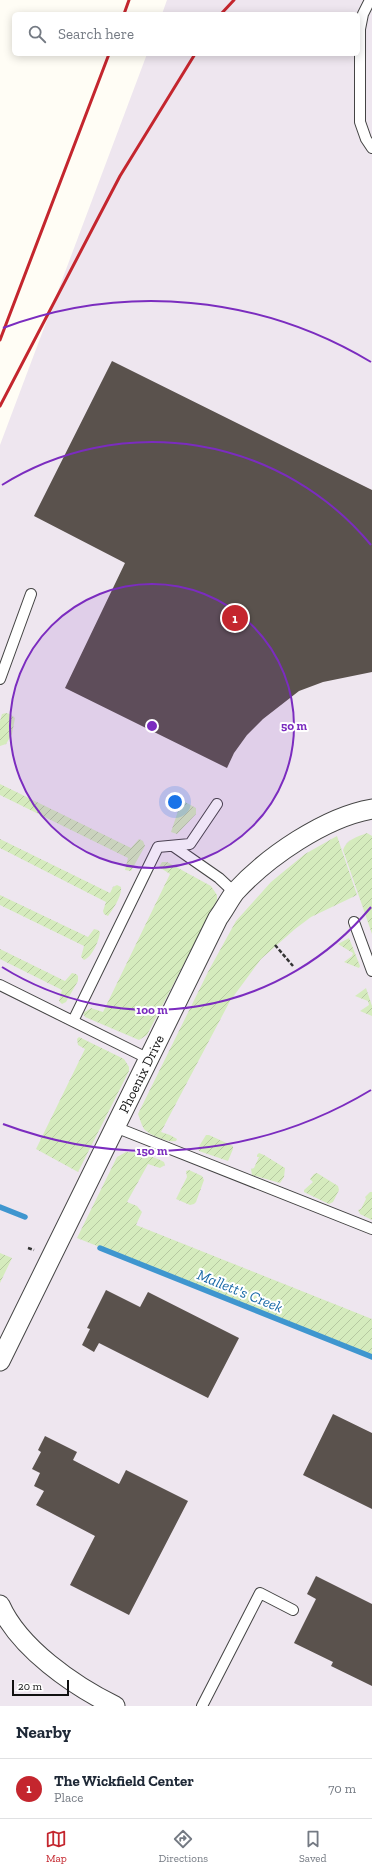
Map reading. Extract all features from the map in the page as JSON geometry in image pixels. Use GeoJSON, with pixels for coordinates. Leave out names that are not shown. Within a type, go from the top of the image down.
{"type":"FeatureCollection","features":[{"type":"Feature","properties":{"kind":"street","name":"Phoenix Drive"},"geometry":{"type":"LineString","coordinates":[[0,1361],[218,918],[235,893],[274,857],[299,840],[339,820],[372,809]]}},
{"type":"Feature","properties":{"kind":"street"},"geometry":{"type":"LineString","coordinates":[[0,1605],[4,1615],[25,1640],[45,1660],[70,1680],[116,1706]]}},
{"type":"Feature","properties":{"kind":"lane"},"geometry":{"type":"LineString","coordinates":[[370,0],[362,14],[360,29],[360,122],[366,140],[372,148]]}},
{"type":"Feature","properties":{"kind":"lane"},"geometry":{"type":"LineString","coordinates":[[0,679],[31,594]]}},
{"type":"Feature","properties":{"kind":"lane"},"geometry":{"type":"LineString","coordinates":[[73,1021],[158,848],[190,844],[217,804]]}},
{"type":"Feature","properties":{"kind":"lane"},"geometry":{"type":"LineString","coordinates":[[173,846],[219,878],[235,893]]}},
{"type":"Feature","properties":{"kind":"lane"},"geometry":{"type":"LineString","coordinates":[[354,922],[372,971]]}},
{"type":"Feature","properties":{"kind":"lane"},"geometry":{"type":"LineString","coordinates":[[0,985],[149,1059]]}},
{"type":"Feature","properties":{"kind":"lane"},"geometry":{"type":"LineString","coordinates":[[115,1127],[372,1229]]}},
{"type":"Feature","properties":{"kind":"lane"},"geometry":{"type":"LineString","coordinates":[[202,1706],[260,1593],[293,1610]]}},
{"type":"Feature","properties":{"kind":"path"},"geometry":{"type":"LineString","coordinates":[[275,945],[293,966]]}},
{"type":"Feature","properties":{"kind":"shaded area"},"geometry":{"type":"Polygon","coordinates":[[[167,0],[372,0],[372,1706],[0,1706],[0,445],[146,56],[360,56],[360,12],[163,12],[167,0]]]}},
{"type":"Feature","properties":{"kind":"green space"},"geometry":{"type":"Polygon","coordinates":[[[6,713],[15,718],[12,734],[6,744],[0,746],[0,721],[2,714],[6,713]]]}},
{"type":"Feature","properties":{"kind":"green space"},"geometry":{"type":"Polygon","coordinates":[[[0,784],[131,848],[139,839],[143,841],[145,846],[131,871],[125,870],[128,858],[0,795],[0,784]]]}},
{"type":"Feature","properties":{"kind":"green space"},"geometry":{"type":"Polygon","coordinates":[[[185,802],[196,808],[196,814],[177,834],[171,832],[178,811],[185,802]]]}},
{"type":"Feature","properties":{"kind":"green space"},"geometry":{"type":"Polygon","coordinates":[[[367,833],[372,836],[372,934],[343,850],[347,843],[356,837],[367,833]]]}},
{"type":"Feature","properties":{"kind":"green space"},"geometry":{"type":"Polygon","coordinates":[[[337,836],[357,895],[311,917],[261,959],[230,1001],[161,1132],[177,1139],[176,1141],[164,1140],[150,1134],[144,1129],[138,1114],[209,970],[236,921],[271,882],[305,854],[337,836]]]}},
{"type":"Feature","properties":{"kind":"green space"},"geometry":{"type":"Polygon","coordinates":[[[0,839],[110,893],[113,887],[117,885],[121,887],[119,898],[115,906],[108,916],[104,914],[103,911],[106,902],[0,848],[0,839]]]}},
{"type":"Feature","properties":{"kind":"green space"},"geometry":{"type":"Polygon","coordinates":[[[162,862],[167,862],[211,886],[217,895],[217,900],[147,1035],[139,1040],[85,1017],[83,1013],[91,1008],[103,1012],[170,874],[159,867],[162,862]]]}},
{"type":"Feature","properties":{"kind":"green space"},"geometry":{"type":"Polygon","coordinates":[[[0,895],[88,937],[94,929],[98,930],[100,932],[97,944],[90,956],[84,960],[81,957],[84,946],[0,905],[0,895]]]}},
{"type":"Feature","properties":{"kind":"green space"},"geometry":{"type":"Polygon","coordinates":[[[349,938],[360,966],[359,968],[344,962],[352,956],[353,953],[338,944],[349,938]]]}},
{"type":"Feature","properties":{"kind":"green space"},"geometry":{"type":"Polygon","coordinates":[[[0,949],[65,981],[72,973],[76,974],[78,976],[78,981],[66,1002],[62,1004],[59,1001],[62,990],[0,959],[0,949]]]}},
{"type":"Feature","properties":{"kind":"green space"},"geometry":{"type":"Polygon","coordinates":[[[366,988],[372,1006],[372,1016],[360,1011],[369,1005],[368,1001],[355,996],[366,988]]]}},
{"type":"Feature","properties":{"kind":"green space"},"geometry":{"type":"Polygon","coordinates":[[[79,1037],[124,1059],[129,1067],[129,1071],[78,1172],[36,1149],[85,1049],[78,1045],[77,1039],[79,1037]]]}},
{"type":"Feature","properties":{"kind":"green space"},"geometry":{"type":"Polygon","coordinates":[[[206,1135],[233,1146],[228,1161],[199,1151],[198,1148],[206,1135]]]}},
{"type":"Feature","properties":{"kind":"green space"},"geometry":{"type":"Polygon","coordinates":[[[126,1152],[150,1156],[164,1162],[165,1165],[160,1168],[148,1164],[127,1202],[137,1206],[142,1212],[136,1225],[372,1319],[372,1355],[77,1238],[117,1157],[126,1152]]]}},
{"type":"Feature","properties":{"kind":"green space"},"geometry":{"type":"Polygon","coordinates":[[[259,1153],[285,1168],[284,1177],[280,1183],[252,1175],[251,1169],[254,1168],[259,1157],[257,1157],[257,1155],[259,1153]]]}},
{"type":"Feature","properties":{"kind":"green space"},"geometry":{"type":"Polygon","coordinates":[[[189,1170],[202,1176],[204,1180],[196,1202],[190,1205],[176,1199],[187,1177],[186,1171],[189,1170]]]}},
{"type":"Feature","properties":{"kind":"green space"},"geometry":{"type":"Polygon","coordinates":[[[317,1173],[338,1186],[339,1190],[333,1202],[329,1204],[304,1192],[304,1190],[313,1182],[310,1179],[317,1173]]]}},
{"type":"Feature","properties":{"kind":"green space"},"geometry":{"type":"Polygon","coordinates":[[[372,1192],[372,1220],[360,1214],[358,1210],[361,1209],[366,1199],[365,1197],[372,1192]]]}},
{"type":"Feature","properties":{"kind":"green space"},"geometry":{"type":"Polygon","coordinates":[[[0,1253],[12,1258],[0,1283],[0,1253]]]}},
{"type":"Feature","properties":{"kind":"building"},"geometry":{"type":"Polygon","coordinates":[[[112,361],[372,490],[372,672],[323,682],[299,691],[263,719],[247,735],[234,753],[227,768],[65,688],[125,563],[34,516],[112,361]]]}},
{"type":"Feature","properties":{"kind":"building"},"geometry":{"type":"Polygon","coordinates":[[[106,1290],[140,1307],[148,1292],[239,1338],[208,1398],[99,1343],[94,1352],[82,1345],[90,1329],[87,1328],[106,1290]]]}},
{"type":"Feature","properties":{"kind":"building"},"geometry":{"type":"Polygon","coordinates":[[[333,1414],[372,1433],[372,1509],[303,1475],[333,1414]]]}},
{"type":"Feature","properties":{"kind":"building"},"geometry":{"type":"Polygon","coordinates":[[[45,1436],[77,1452],[73,1460],[119,1484],[126,1470],[188,1501],[129,1615],[70,1585],[95,1536],[36,1505],[44,1491],[34,1486],[40,1473],[32,1469],[41,1452],[38,1450],[45,1436]]]}},
{"type":"Feature","properties":{"kind":"building"},"geometry":{"type":"Polygon","coordinates":[[[316,1576],[372,1604],[372,1686],[331,1666],[333,1662],[294,1643],[316,1599],[307,1594],[316,1576]]]}},
{"type":"Feature","properties":{"kind":"waterway","name":"Mallett's Creek"},"geometry":{"type":"LineString","coordinates":[[0,1207],[25,1217]]}},
{"type":"Feature","properties":{"kind":"waterway","name":"Mallett's Creek"},"geometry":{"type":"LineString","coordinates":[[100,1248],[372,1357]]}},
{"type":"Feature","properties":{"kind":"railway"},"geometry":{"type":"LineString","coordinates":[[125,12],[129,0]]}},
{"type":"Feature","properties":{"kind":"railway"},"geometry":{"type":"LineString","coordinates":[[223,12],[234,0]]}},
{"type":"Feature","properties":{"kind":"railway"},"geometry":{"type":"LineString","coordinates":[[0,340],[108,56]]}},
{"type":"Feature","properties":{"kind":"railway"},"geometry":{"type":"LineString","coordinates":[[0,406],[120,176],[194,56]]}},
{"type":"Feature","properties":{"kind":"place","name":"The Wickfield Center"},"geometry":{"type":"Point","coordinates":[235,618]}}]}
